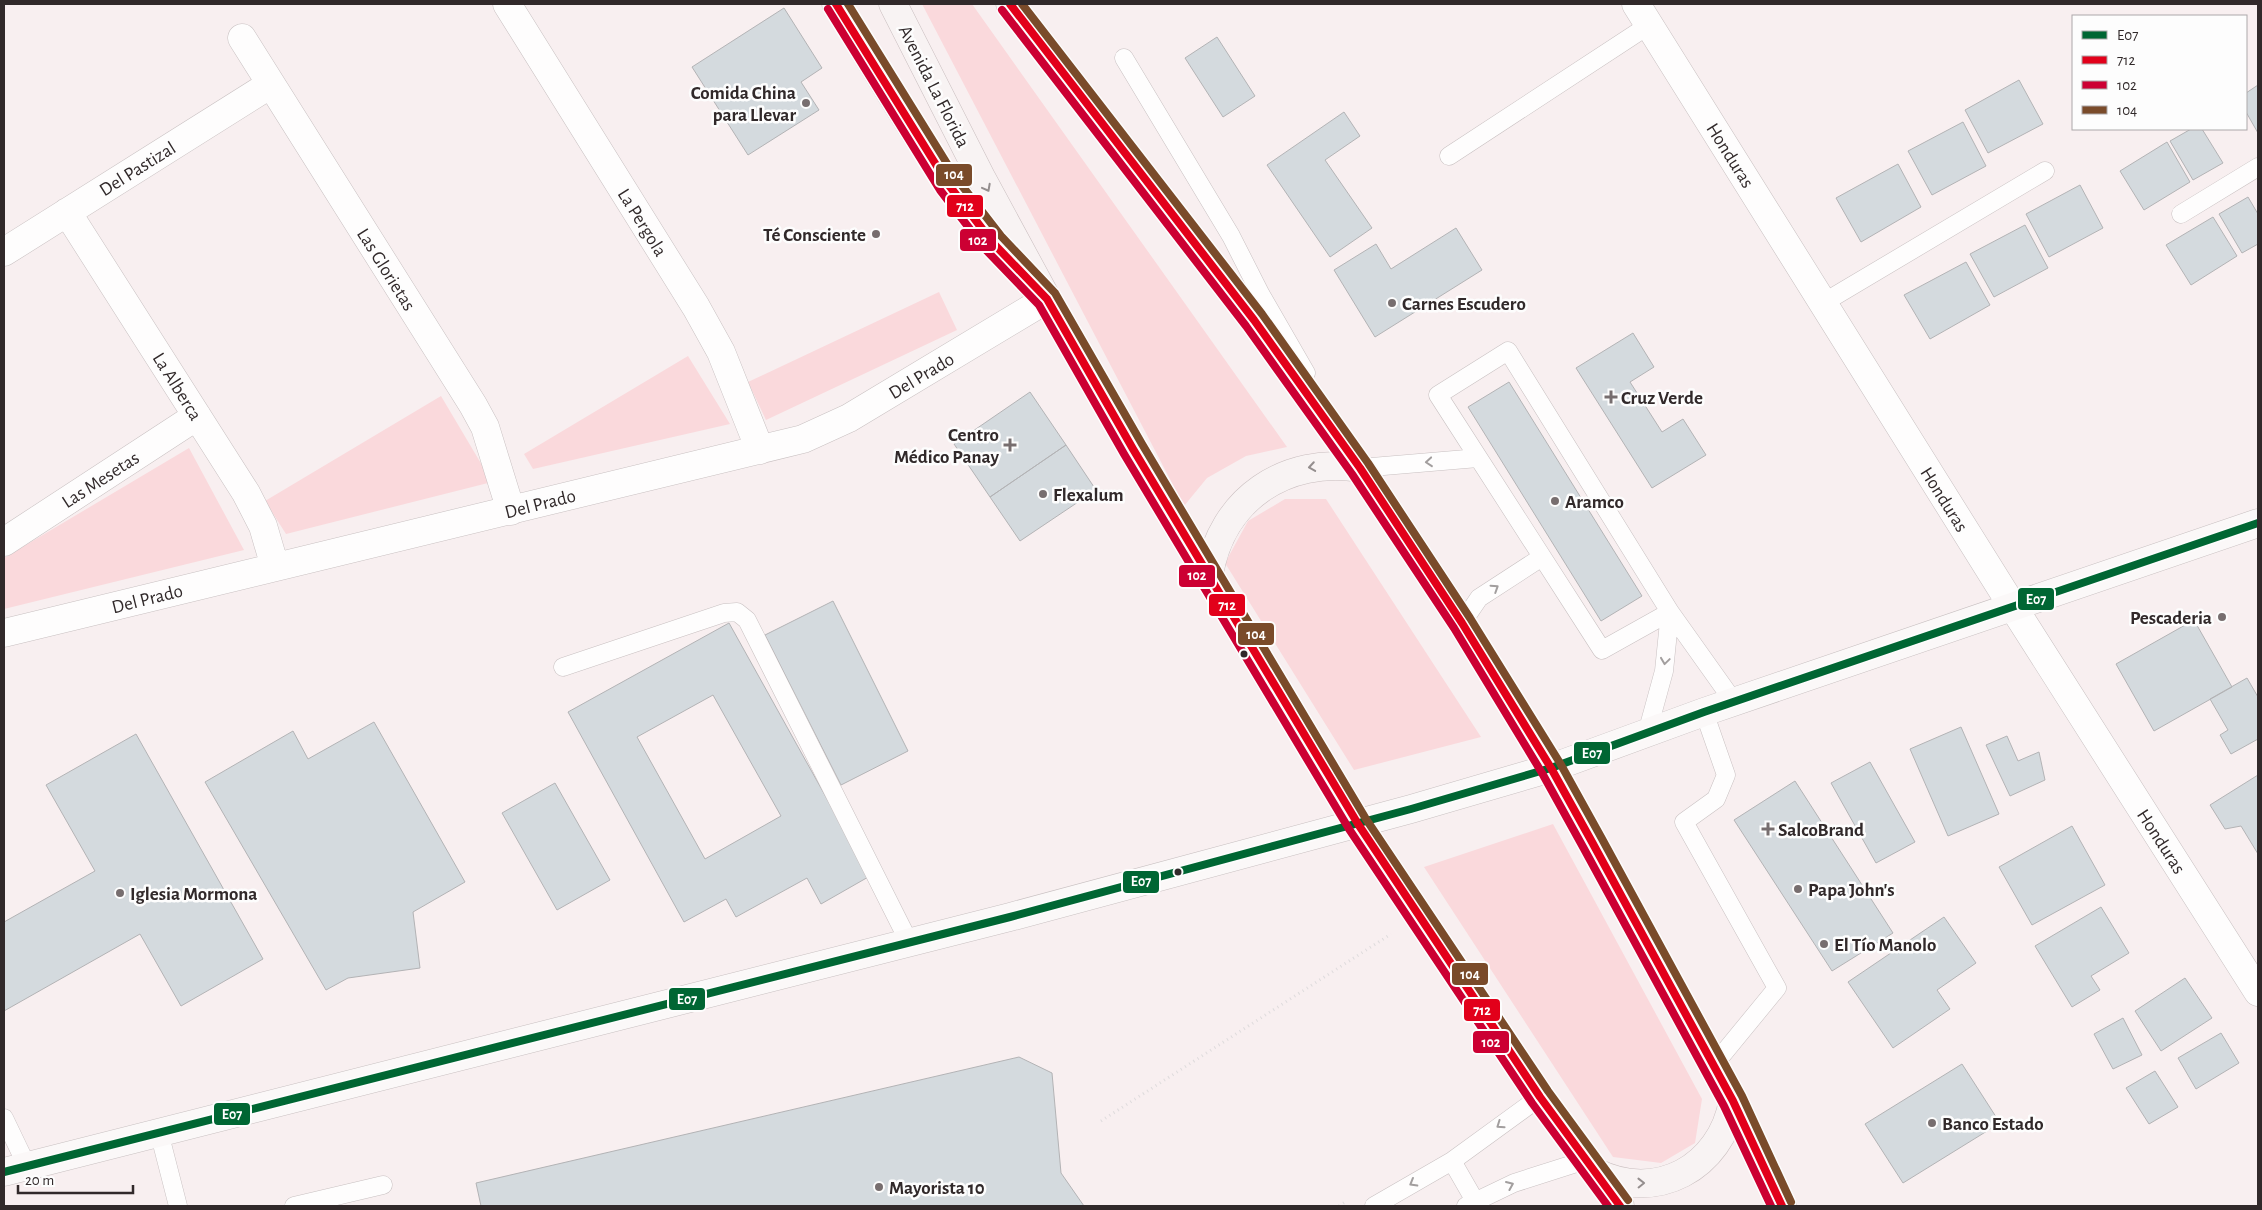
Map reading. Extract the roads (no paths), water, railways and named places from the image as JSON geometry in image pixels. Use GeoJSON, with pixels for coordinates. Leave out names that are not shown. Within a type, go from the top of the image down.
{"type":"FeatureCollection","features":[{"type":"Feature","properties":{"kind":"main road","name":"Avenida La Florida"},"geometry":{"type":"LineString","coordinates":[[894,4],[978,171],[1047,299],[1358,824],[1540,1097],[1620,1206]]}},
{"type":"Feature","properties":{"kind":"main road"},"geometry":{"type":"LineString","coordinates":[[1010,4],[1065,78],[1184,228],[1360,468],[1462,623],[1551,768],[1733,1101],[1782,1206]]}},
{"type":"Feature","properties":{"kind":"main road"},"geometry":{"type":"LineString","coordinates":[[1209,575],[1215,548],[1228,523],[1245,501],[1267,484],[1305,468],[1333,465],[1360,468]]}},
{"type":"Feature","properties":{"kind":"main road"},"geometry":{"type":"LineString","coordinates":[[1590,1166],[1619,1182],[1645,1184],[1683,1174],[1704,1158],[1720,1138],[1731,1114],[1733,1101]]}},
{"type":"Feature","properties":{"kind":"street","name":"La Pergola"},"geometry":{"type":"LineString","coordinates":[[507,4],[696,308],[721,352],[760,450]]}},
{"type":"Feature","properties":{"kind":"street","name":"Avenida La Florida"},"geometry":{"type":"LineString","coordinates":[[836,4],[948,184],[993,243],[1047,299]]}},
{"type":"Feature","properties":{"kind":"street","name":"Honduras"},"geometry":{"type":"LineString","coordinates":[[1643,14],[2013,607],[2258,992]]}},
{"type":"Feature","properties":{"kind":"street","name":"Las Glorietas"},"geometry":{"type":"LineString","coordinates":[[242,38],[473,405],[484,427],[511,510]]}},
{"type":"Feature","properties":{"kind":"street","name":"Del Pastizal"},"geometry":{"type":"LineString","coordinates":[[4,252],[271,84]]}},
{"type":"Feature","properties":{"kind":"street","name":"La Alberca"},"geometry":{"type":"LineString","coordinates":[[67,212],[255,510],[270,546],[275,567]]}},
{"type":"Feature","properties":{"kind":"street","name":"Del Prado"},"geometry":{"type":"LineString","coordinates":[[4,633],[803,439],[849,418],[1047,299]]}},
{"type":"Feature","properties":{"kind":"street","name":"Las Mesetas"},"geometry":{"type":"LineString","coordinates":[[4,542],[197,416]]}},
{"type":"Feature","properties":{"kind":"street"},"geometry":{"type":"LineString","coordinates":[[15,1170],[909,942],[1358,824],[1551,768],[1704,712],[2258,523]]}},
{"type":"Feature","properties":{"kind":"lane"},"geometry":{"type":"LineString","coordinates":[[1449,156],[1643,14]]}},
{"type":"Feature","properties":{"kind":"lane"},"geometry":{"type":"LineString","coordinates":[[1124,58],[1231,236],[1261,295],[1360,468],[1478,458]]}},
{"type":"Feature","properties":{"kind":"lane"},"geometry":{"type":"LineString","coordinates":[[2181,214],[2258,168]]}},
{"type":"Feature","properties":{"kind":"lane"},"geometry":{"type":"LineString","coordinates":[[1823,303],[2045,172]]}},
{"type":"Feature","properties":{"kind":"lane"},"geometry":{"type":"LineString","coordinates":[[1670,612],[1602,650],[1438,395],[1508,352],[1670,612],[1734,702]]}},
{"type":"Feature","properties":{"kind":"lane"},"geometry":{"type":"LineString","coordinates":[[1462,623],[1479,598],[1542,557]]}},
{"type":"Feature","properties":{"kind":"lane"},"geometry":{"type":"LineString","coordinates":[[564,667],[724,613],[737,612],[747,620],[909,942]]}},
{"type":"Feature","properties":{"kind":"lane"},"geometry":{"type":"LineString","coordinates":[[1647,733],[1664,670],[1670,612]]}},
{"type":"Feature","properties":{"kind":"lane"},"geometry":{"type":"LineString","coordinates":[[1704,712],[1726,775],[1716,799],[1684,822],[1777,988],[1713,1066]]}},
{"type":"Feature","properties":{"kind":"lane"},"geometry":{"type":"LineString","coordinates":[[1374,1206],[1452,1161],[1540,1097]]}},
{"type":"Feature","properties":{"kind":"lane"},"geometry":{"type":"LineString","coordinates":[[4,1118],[15,1170]]}},
{"type":"Feature","properties":{"kind":"lane"},"geometry":{"type":"LineString","coordinates":[[159,1132],[178,1206]]}},
{"type":"Feature","properties":{"kind":"lane"},"geometry":{"type":"LineString","coordinates":[[1452,1161],[1471,1204],[1514,1183],[1590,1166]]}},
{"type":"Feature","properties":{"kind":"lane"},"geometry":{"type":"LineString","coordinates":[[294,1206],[382,1185]]}},
{"type":"Feature","properties":{"kind":"place","name":"Comida China para Llevar"},"geometry":{"type":"Point","coordinates":[806,103]}},
{"type":"Feature","properties":{"kind":"place","name":"Té Consciente"},"geometry":{"type":"Point","coordinates":[876,234]}},
{"type":"Feature","properties":{"kind":"place","name":"Carnes Escudero"},"geometry":{"type":"Point","coordinates":[1392,303]}},
{"type":"Feature","properties":{"kind":"place","name":"Cruz Verde"},"geometry":{"type":"Point","coordinates":[1611,397]}},
{"type":"Feature","properties":{"kind":"place","name":"Centro Médico Panay"},"geometry":{"type":"Point","coordinates":[1010,445]}},
{"type":"Feature","properties":{"kind":"place","name":"Flexalum"},"geometry":{"type":"Point","coordinates":[1043,494]}},
{"type":"Feature","properties":{"kind":"place","name":"Aramco"},"geometry":{"type":"Point","coordinates":[1555,501]}},
{"type":"Feature","properties":{"kind":"place","name":"Pescaderia"},"geometry":{"type":"Point","coordinates":[2222,617]}},
{"type":"Feature","properties":{"kind":"place","name":"SalcoBrand"},"geometry":{"type":"Point","coordinates":[1768,829]}},
{"type":"Feature","properties":{"kind":"place","name":"Papa John's"},"geometry":{"type":"Point","coordinates":[1798,889]}},
{"type":"Feature","properties":{"kind":"place","name":"Iglesia Mormona"},"geometry":{"type":"Point","coordinates":[120,893]}},
{"type":"Feature","properties":{"kind":"place","name":"El Tío Manolo"},"geometry":{"type":"Point","coordinates":[1824,944]}},
{"type":"Feature","properties":{"kind":"place","name":"Banco Estado"},"geometry":{"type":"Point","coordinates":[1932,1123]}},
{"type":"Feature","properties":{"kind":"place","name":"Mayorista 10"},"geometry":{"type":"Point","coordinates":[879,1187]}}]}
